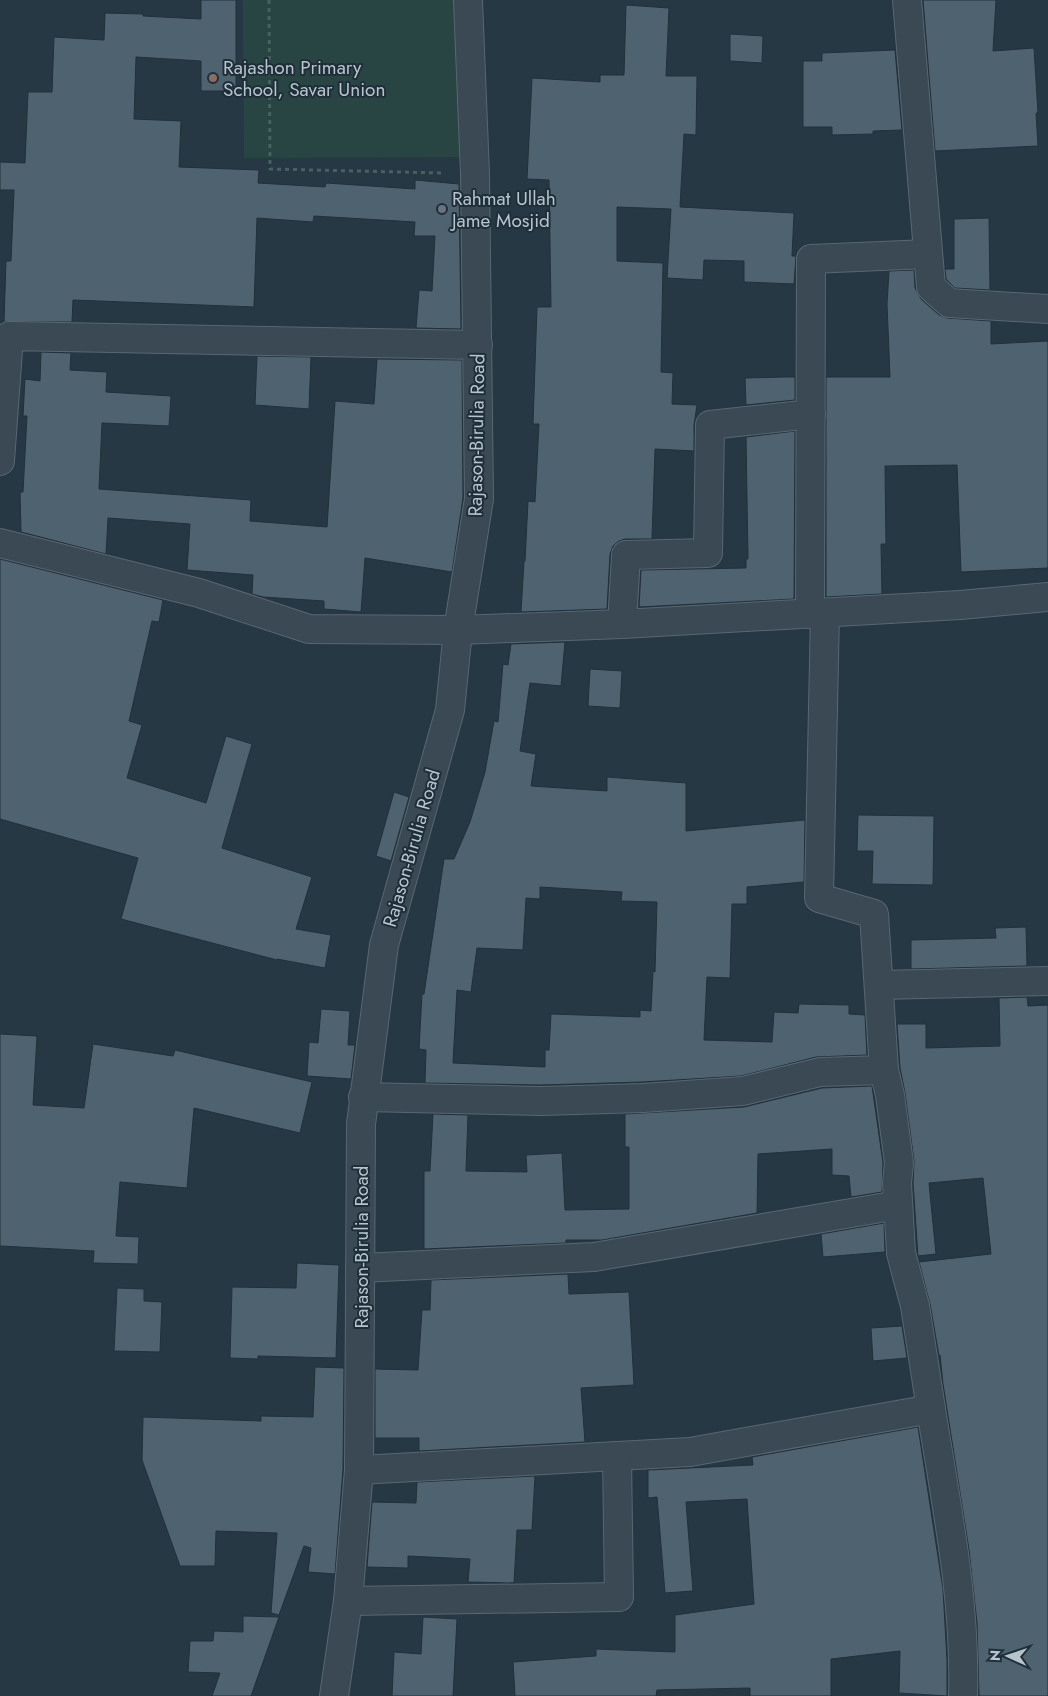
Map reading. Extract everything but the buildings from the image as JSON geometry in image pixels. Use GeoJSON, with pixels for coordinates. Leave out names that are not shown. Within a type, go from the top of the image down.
{"type":"FeatureCollection","features":[{"type":"Feature","properties":{"kind":"street","name":"Rajason-Birulia Road"},"geometry":{"type":"LineString","coordinates":[[334,1696],[348,1601],[359,1470],[361,1124],[364,1097],[384,945],[450,710],[458,630],[479,499],[475,174],[468,0]]}},
{"type":"Feature","properties":{"kind":"street"},"geometry":{"type":"LineString","coordinates":[[907,0],[931,287],[949,303],[1048,309]]}},
{"type":"Feature","properties":{"kind":"street"},"geometry":{"type":"LineString","coordinates":[[928,254],[811,259],[811,414],[817,613],[819,898],[874,914],[884,1070],[890,1095],[899,1163],[897,1183],[901,1253],[915,1306],[958,1577],[962,1636],[963,1696]]}},
{"type":"Feature","properties":{"kind":"street"},"geometry":{"type":"LineString","coordinates":[[0,461],[9,336],[478,345]]}},
{"type":"Feature","properties":{"kind":"street"},"geometry":{"type":"LineString","coordinates":[[622,624],[626,555],[708,553],[710,425],[811,414]]}},
{"type":"Feature","properties":{"kind":"street"},"geometry":{"type":"LineString","coordinates":[[0,543],[199,593],[309,629],[458,630],[622,624],[960,605],[1048,597]]}},
{"type":"Feature","properties":{"kind":"street"},"geometry":{"type":"LineString","coordinates":[[878,985],[1048,981]]}},
{"type":"Feature","properties":{"kind":"street"},"geometry":{"type":"LineString","coordinates":[[364,1097],[542,1101],[643,1098],[743,1091],[820,1072],[884,1070]]}},
{"type":"Feature","properties":{"kind":"street"},"geometry":{"type":"LineString","coordinates":[[360,1268],[594,1257],[898,1205]]}},
{"type":"Feature","properties":{"kind":"street"},"geometry":{"type":"LineString","coordinates":[[359,1470],[690,1452],[931,1409]]}},
{"type":"Feature","properties":{"kind":"street"},"geometry":{"type":"LineString","coordinates":[[348,1601],[619,1597],[617,1456]]}},
{"type":"Feature","properties":{"kind":"path"},"geometry":{"type":"LineString","coordinates":[[269,0],[270,169],[475,174]]}},
{"type":"Feature","properties":{"kind":"green space"},"geometry":{"type":"Polygon","coordinates":[[[243,0],[459,0],[460,157],[244,158],[243,0]]]}},
{"type":"Feature","properties":{"kind":"place","name":"Rajashon Primary School, Savar Union"},"geometry":{"type":"Point","coordinates":[213,78]}},
{"type":"Feature","properties":{"kind":"place","name":"Rahmat Ullah Jame Mosjid"},"geometry":{"type":"Point","coordinates":[442,209]}}]}
